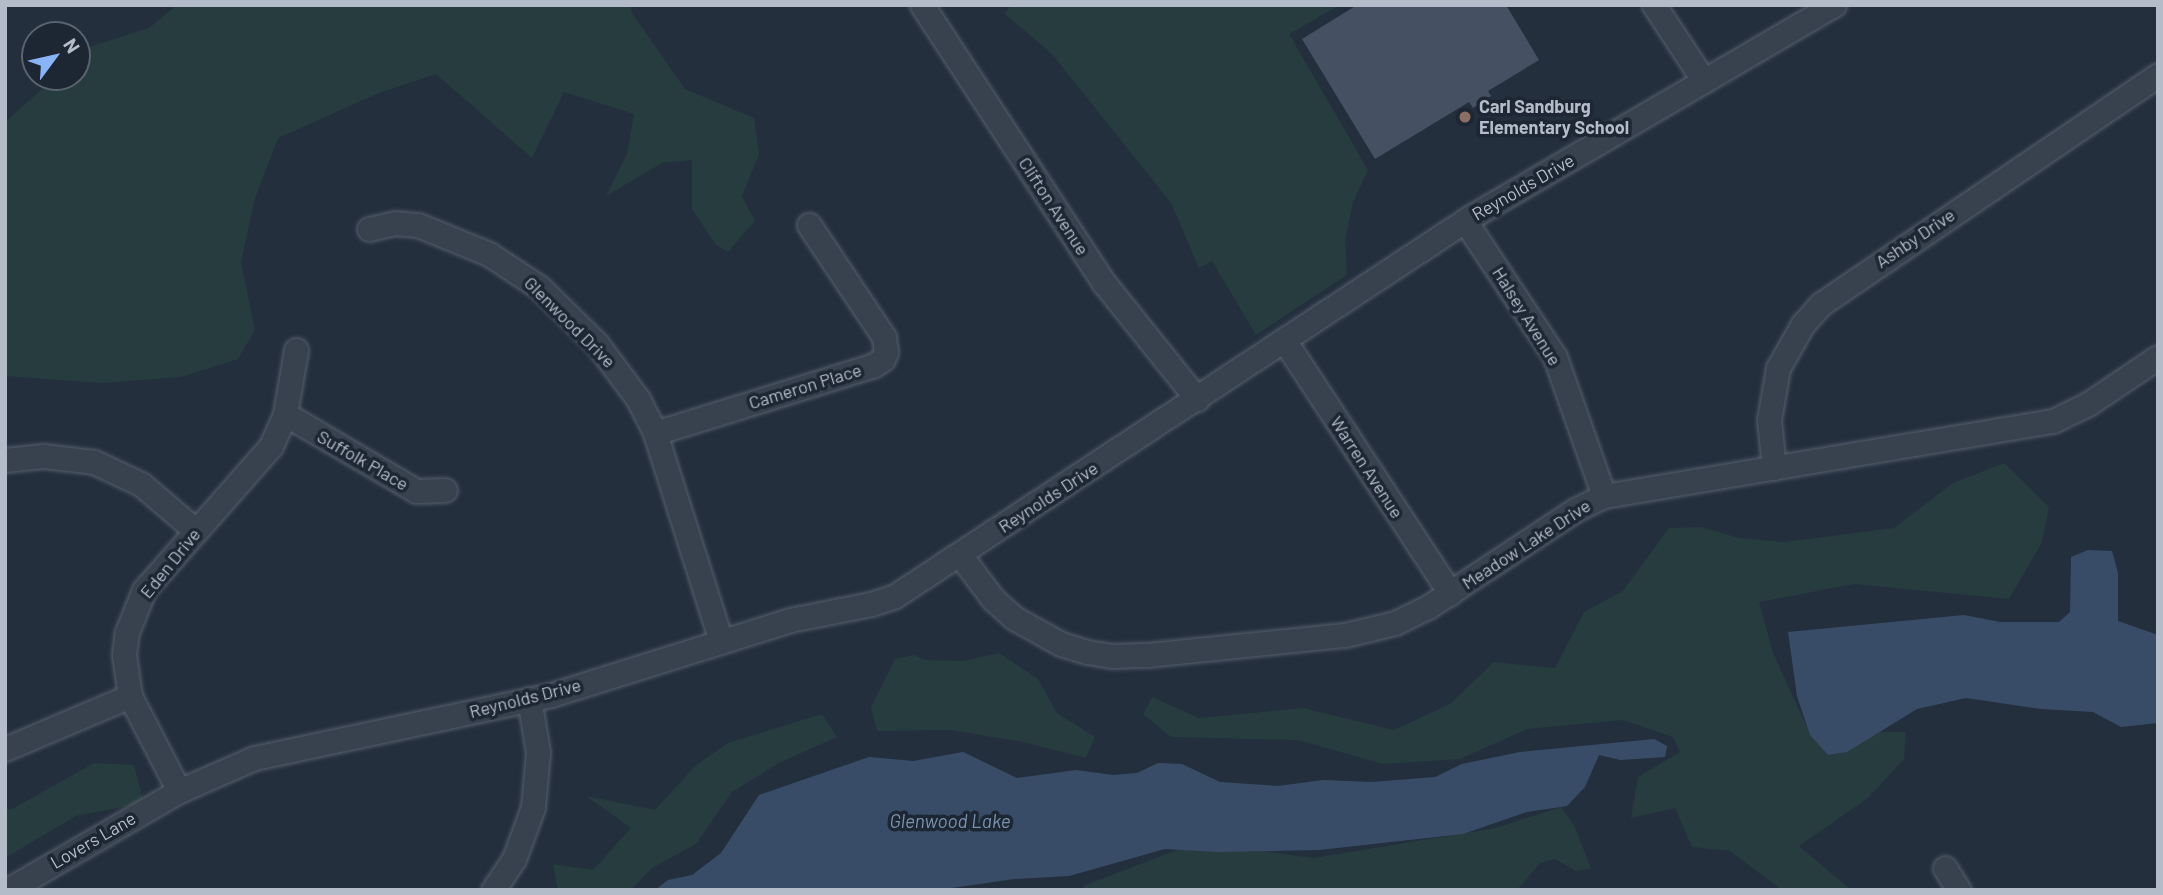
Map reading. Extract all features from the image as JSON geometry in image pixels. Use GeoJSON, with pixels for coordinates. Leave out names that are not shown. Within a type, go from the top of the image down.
{"type":"FeatureCollection","features":[{"type":"Feature","properties":{"kind":"street","name":"Clifton Avenue"},"geometry":{"type":"LineString","coordinates":[[922,5],[1104,283],[1197,399]]}},
{"type":"Feature","properties":{"kind":"street"},"geometry":{"type":"LineString","coordinates":[[1654,5],[1704,81]]}},
{"type":"Feature","properties":{"kind":"street","name":"Reynolds Drive"},"geometry":{"type":"LineString","coordinates":[[178,791],[254,758],[529,699],[790,620],[883,600],[915,585],[1465,221],[1834,5]]}},
{"type":"Feature","properties":{"kind":"street","name":"Ashby Drive"},"geometry":{"type":"LineString","coordinates":[[1774,468],[1769,419],[1775,379],[1788,346],[1821,304],[2158,75]]}},
{"type":"Feature","properties":{"kind":"street","name":"Halsey Avenue"},"geometry":{"type":"LineString","coordinates":[[1465,221],[1556,357],[1604,496]]}},
{"type":"Feature","properties":{"kind":"street","name":"Glenwood Drive"},"geometry":{"type":"LineString","coordinates":[[369,229],[394,223],[418,225],[489,254],[528,278],[597,344],[618,370],[655,433],[721,641]]}},
{"type":"Feature","properties":{"kind":"street","name":"Cameron Place"},"geometry":{"type":"LineString","coordinates":[[655,433],[874,365],[883,359],[887,344],[884,337],[809,225]]}},
{"type":"Feature","properties":{"kind":"street","name":"Warren Avenue"},"geometry":{"type":"LineString","coordinates":[[1284,340],[1450,593]]}},
{"type":"Feature","properties":{"kind":"street","name":"Eden Drive"},"geometry":{"type":"LineString","coordinates":[[178,791],[130,696],[124,655],[134,611],[144,590],[271,446],[285,414],[296,350]]}},
{"type":"Feature","properties":{"kind":"street","name":"Meadow Lake Drive"},"geometry":{"type":"LineString","coordinates":[[960,555],[993,599],[1036,632],[1061,644],[1113,656],[1147,656],[1374,630],[1402,621],[1450,593],[1575,510],[1604,496],[2053,421],[2088,404],[2158,357]]}},
{"type":"Feature","properties":{"kind":"street","name":"Suffolk Place"},"geometry":{"type":"LineString","coordinates":[[285,414],[416,491],[445,490]]}},
{"type":"Feature","properties":{"kind":"street"},"geometry":{"type":"LineString","coordinates":[[5,460],[43,456],[94,462],[141,484],[195,531]]}},
{"type":"Feature","properties":{"kind":"street"},"geometry":{"type":"LineString","coordinates":[[5,749],[130,696]]}},
{"type":"Feature","properties":{"kind":"street"},"geometry":{"type":"LineString","coordinates":[[493,890],[514,859],[533,807],[538,752],[529,699]]}},
{"type":"Feature","properties":{"kind":"street","name":"Lovers Lane"},"geometry":{"type":"LineString","coordinates":[[8,890],[178,791]]}},
{"type":"Feature","properties":{"kind":"street"},"geometry":{"type":"LineString","coordinates":[[1945,868],[1959,890]]}},
{"type":"Feature","properties":{"kind":"green space"},"geometry":{"type":"Polygon","coordinates":[[[177,5],[630,5],[632,13],[685,89],[754,118],[759,154],[742,196],[755,221],[728,252],[716,245],[692,209],[692,160],[662,163],[606,196],[627,154],[634,114],[564,92],[532,158],[436,74],[379,93],[278,138],[255,198],[241,262],[255,330],[238,359],[181,377],[102,383],[5,376],[5,122],[40,91],[91,91],[91,46],[149,28],[177,5]]]}},
{"type":"Feature","properties":{"kind":"green space"},"geometry":{"type":"Polygon","coordinates":[[[1011,5],[1340,5],[1289,34],[1368,170],[1353,202],[1345,241],[1347,275],[1256,335],[1212,261],[1199,268],[1171,203],[1052,54],[1005,14],[1011,5]]]}},
{"type":"Feature","properties":{"kind":"green space"},"geometry":{"type":"Polygon","coordinates":[[[2004,463],[2049,507],[2042,542],[2009,599],[1854,584],[1759,602],[1773,653],[1810,734],[1828,755],[1879,732],[1906,732],[1904,759],[1868,798],[1799,846],[1851,890],[1782,890],[1730,851],[1692,847],[1675,808],[1631,818],[1638,777],[1680,752],[1673,737],[1623,720],[1527,729],[1460,759],[1383,764],[1298,740],[1171,737],[1143,714],[1152,697],[1199,718],[1303,708],[1394,730],[1450,704],[1494,662],[1555,668],[1584,612],[1623,591],[1669,528],[1701,527],[1739,538],[1784,542],[1894,528],[1953,483],[2004,463]]]}},
{"type":"Feature","properties":{"kind":"green space"},"geometry":{"type":"Polygon","coordinates":[[[999,653],[1038,679],[1057,713],[1095,737],[1086,758],[1023,742],[950,730],[877,731],[871,707],[895,659],[914,655],[925,660],[964,661],[999,653]]]}},
{"type":"Feature","properties":{"kind":"green space"},"geometry":{"type":"Polygon","coordinates":[[[822,714],[837,737],[779,763],[732,792],[696,844],[652,868],[631,890],[558,890],[553,864],[593,870],[631,828],[586,796],[655,810],[695,766],[728,743],[822,714]]]}},
{"type":"Feature","properties":{"kind":"green space"},"geometry":{"type":"Polygon","coordinates":[[[94,763],[134,765],[144,803],[76,816],[5,858],[5,809],[12,809],[94,763]]]}},
{"type":"Feature","properties":{"kind":"green space"},"geometry":{"type":"Polygon","coordinates":[[[1561,807],[1575,827],[1591,869],[1576,871],[1555,859],[1540,863],[1517,890],[1086,890],[1083,886],[1198,842],[1313,858],[1496,828],[1561,807]]]}},
{"type":"Feature","properties":{"kind":"water"},"geometry":{"type":"Polygon","coordinates":[[[2088,550],[2112,551],[2118,573],[2118,621],[2158,635],[2158,723],[2121,727],[2093,712],[2041,709],[1966,698],[1917,709],[1847,752],[1828,755],[1810,735],[1797,696],[1788,632],[1964,615],[2000,622],[2059,622],[2070,612],[2071,557],[2088,550]]]}},
{"type":"Feature","properties":{"kind":"water","name":"Glenwood Lake"},"geometry":{"type":"Polygon","coordinates":[[[1654,739],[1667,746],[1665,757],[1621,760],[1599,755],[1585,787],[1567,806],[1527,812],[1463,834],[1319,850],[1217,852],[1165,849],[1069,876],[1014,879],[945,889],[655,890],[668,880],[692,875],[721,853],[759,795],[869,757],[913,761],[963,752],[1017,778],[1076,770],[1113,775],[1137,773],[1158,763],[1182,764],[1220,782],[1278,786],[1323,780],[1371,782],[1435,777],[1462,764],[1520,752],[1654,739]]]}},
{"type":"Feature","properties":{"kind":"building"},"geometry":{"type":"Polygon","coordinates":[[[1357,5],[1506,5],[1539,60],[1488,91],[1491,96],[1473,108],[1469,102],[1375,159],[1302,39],[1357,5]]]}},
{"type":"Feature","properties":{"kind":"place","name":"Carl Sandburg Elementary School"},"geometry":{"type":"Point","coordinates":[1465,117]}}]}
